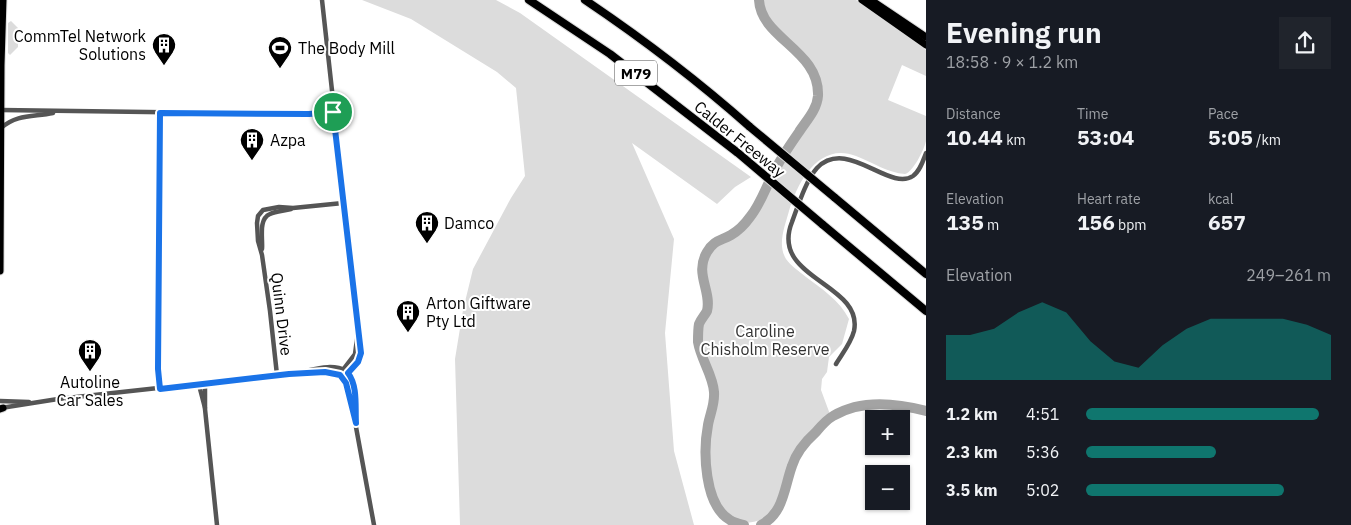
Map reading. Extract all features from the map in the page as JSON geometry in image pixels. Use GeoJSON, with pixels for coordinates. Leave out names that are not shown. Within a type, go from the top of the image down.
{"type":"FeatureCollection","features":[{"type":"Feature","properties":{"kind":"highway","name":"Calder Freeway"},"geometry":{"type":"LineString","coordinates":[[528,0],[610,54],[738,153],[926,311]]}},
{"type":"Feature","properties":{"kind":"highway","name":"Calder Freeway"},"geometry":{"type":"LineString","coordinates":[[585,0],[650,46],[717,98],[926,274]]}},
{"type":"Feature","properties":{"kind":"main road"},"geometry":{"type":"LineString","coordinates":[[0,271],[4,0]]}},
{"type":"Feature","properties":{"kind":"main road"},"geometry":{"type":"LineString","coordinates":[[868,1],[926,37]]}},
{"type":"Feature","properties":{"kind":"main road"},"geometry":{"type":"LineString","coordinates":[[868,1],[926,45]]}},
{"type":"Feature","properties":{"kind":"street"},"geometry":{"type":"LineString","coordinates":[[322,0],[361,353],[358,362],[341,376]]}},
{"type":"Feature","properties":{"kind":"street"},"geometry":{"type":"LineString","coordinates":[[1,110],[309,114],[333,112]]}},
{"type":"Feature","properties":{"kind":"street"},"geometry":{"type":"LineString","coordinates":[[1,128],[19,117],[56,112]]}},
{"type":"Feature","properties":{"kind":"street"},"geometry":{"type":"LineString","coordinates":[[160,113],[158,331],[160,389]]}},
{"type":"Feature","properties":{"kind":"street"},"geometry":{"type":"LineString","coordinates":[[836,364],[854,331],[852,313],[845,302],[796,261],[788,243],[789,230],[808,184],[813,173],[821,164],[841,158],[852,160],[896,178],[906,179],[916,173],[926,153]]}},
{"type":"Feature","properties":{"kind":"street","name":"Quinn Drive"},"geometry":{"type":"LineString","coordinates":[[277,375],[262,256],[262,227],[264,220],[270,214],[293,208],[343,203]]}},
{"type":"Feature","properties":{"kind":"street"},"geometry":{"type":"LineString","coordinates":[[289,374],[330,367],[346,371],[351,377],[354,389],[356,423]]}},
{"type":"Feature","properties":{"kind":"street"},"geometry":{"type":"LineString","coordinates":[[1,406],[277,375],[331,372],[341,376],[346,381],[349,389],[374,525]]}},
{"type":"Feature","properties":{"kind":"street"},"geometry":{"type":"LineString","coordinates":[[199,384],[200,396],[205,409]]}},
{"type":"Feature","properties":{"kind":"street"},"geometry":{"type":"LineString","coordinates":[[205,384],[205,409],[217,525]]}},
{"type":"Feature","properties":{"kind":"green space"},"geometry":{"type":"Polygon","coordinates":[[[362,0],[496,0],[520,13],[751,177],[735,187],[717,204],[632,143],[674,239],[665,333],[674,451],[694,525],[460,525],[455,359],[463,310],[473,269],[525,176],[516,88],[497,72],[411,19],[362,0]]]}},
{"type":"Feature","properties":{"kind":"green space","name":"Caroline Chisholm Reserve"},"geometry":{"type":"Polygon","coordinates":[[[759,0],[856,0],[926,50],[926,76],[902,65],[888,100],[926,116],[926,141],[915,165],[905,174],[886,169],[856,156],[843,153],[831,154],[821,159],[812,167],[798,188],[784,229],[783,253],[793,266],[835,301],[849,319],[842,344],[829,357],[827,372],[822,379],[821,390],[831,417],[809,439],[796,457],[788,474],[782,495],[772,512],[764,518],[752,522],[737,523],[725,516],[717,505],[709,487],[705,467],[708,424],[715,398],[713,384],[698,337],[698,329],[707,308],[703,273],[704,259],[712,245],[731,235],[751,217],[784,154],[813,112],[818,97],[817,82],[811,68],[770,26],[762,14],[759,0]]]}},
{"type":"Feature","properties":{"kind":"green space"},"geometry":{"type":"Polygon","coordinates":[[[11,21],[18,28],[18,47],[10,55],[8,53],[8,23],[11,21]]]}},
{"type":"Feature","properties":{"kind":"waterway"},"geometry":{"type":"LineString","coordinates":[[744,525],[732,521],[721,513],[710,490],[707,477],[706,436],[714,396],[712,380],[698,342],[699,324],[707,311],[708,304],[702,268],[703,260],[712,245],[731,235],[754,212],[779,163],[813,111],[818,96],[816,80],[810,67],[769,25],[762,13],[759,0]]}},
{"type":"Feature","properties":{"kind":"waterway"},"geometry":{"type":"LineString","coordinates":[[761,525],[769,520],[779,507],[792,466],[799,452],[830,418],[855,407],[879,404],[903,406],[926,411]]}},
{"type":"Feature","properties":{"kind":"place","name":"CommTel Network Solutions"},"geometry":{"type":"Point","coordinates":[164,66]}},
{"type":"Feature","properties":{"kind":"place","name":"The Body Mill"},"geometry":{"type":"Point","coordinates":[280,69]}},
{"type":"Feature","properties":{"kind":"place","name":"Azpa"},"geometry":{"type":"Point","coordinates":[252,161]}},
{"type":"Feature","properties":{"kind":"place","name":"Damco"},"geometry":{"type":"Point","coordinates":[427,244]}},
{"type":"Feature","properties":{"kind":"place","name":"Arton Giftware Pty Ltd"},"geometry":{"type":"Point","coordinates":[408,333]}},
{"type":"Feature","properties":{"kind":"place","name":"Autoline Car Sales"},"geometry":{"type":"Point","coordinates":[90,372]}},
{"type":"Feature","properties":{"kind":"route"},"geometry":{"type":"LineString","coordinates":[[333,112],[361,353],[358,362],[348,373],[351,377],[355,394],[356,423],[349,389],[343,378],[336,373],[289,374],[160,389],[158,369],[160,113],[322,114],[333,112]]}}]}
